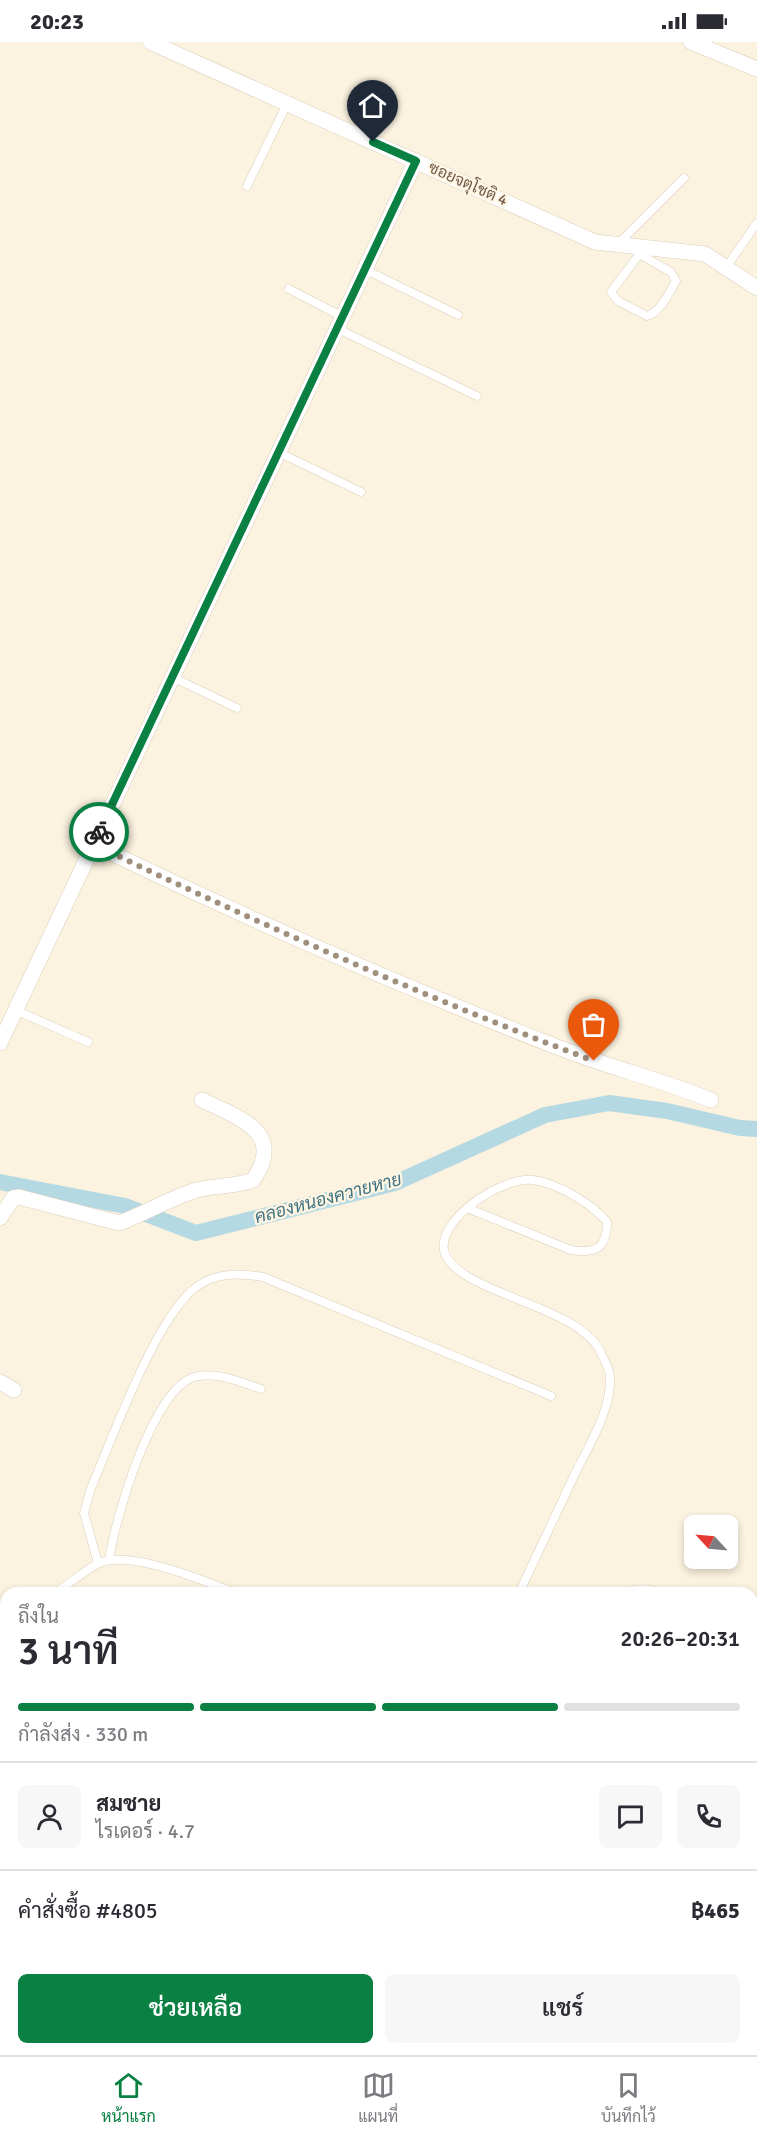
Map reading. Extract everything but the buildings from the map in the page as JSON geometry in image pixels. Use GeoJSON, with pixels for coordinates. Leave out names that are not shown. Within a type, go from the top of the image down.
{"type":"FeatureCollection","features":[{"type":"Feature","properties":{"kind":"street","name":"ซอยจตุโชติ 4"},"geometry":{"type":"LineString","coordinates":[[150,42],[595,242],[643,251],[693,251],[705,254],[727,266],[757,288]]}},
{"type":"Feature","properties":{"kind":"street"},"geometry":{"type":"LineString","coordinates":[[691,42],[757,69]]}},
{"type":"Feature","properties":{"kind":"street"},"geometry":{"type":"LineString","coordinates":[[0,1043],[416,161]]}},
{"type":"Feature","properties":{"kind":"street"},"geometry":{"type":"LineString","coordinates":[[93,844],[188,890],[398,982],[584,1058],[661,1080],[711,1100]]}},
{"type":"Feature","properties":{"kind":"street"},"geometry":{"type":"LineString","coordinates":[[0,1218],[13,1198],[19,1197],[119,1223],[200,1189],[253,1180],[262,1166],[266,1148],[261,1136],[245,1120],[202,1100]]}},
{"type":"Feature","properties":{"kind":"street"},"geometry":{"type":"LineString","coordinates":[[0,1382],[14,1390]]}},
{"type":"Feature","properties":{"kind":"lane"},"geometry":{"type":"LineString","coordinates":[[247,186],[287,104]]}},
{"type":"Feature","properties":{"kind":"lane"},"geometry":{"type":"LineString","coordinates":[[615,246],[684,178]]}},
{"type":"Feature","properties":{"kind":"lane"},"geometry":{"type":"LineString","coordinates":[[727,266],[757,223]]}},
{"type":"Feature","properties":{"kind":"lane"},"geometry":{"type":"LineString","coordinates":[[643,251],[671,272],[676,281],[666,299],[653,314],[647,316],[618,301],[611,292],[643,251]]}},
{"type":"Feature","properties":{"kind":"lane"},"geometry":{"type":"LineString","coordinates":[[364,269],[458,315]]}},
{"type":"Feature","properties":{"kind":"lane"},"geometry":{"type":"LineString","coordinates":[[289,289],[339,322],[477,396]]}},
{"type":"Feature","properties":{"kind":"lane"},"geometry":{"type":"LineString","coordinates":[[278,452],[361,492]]}},
{"type":"Feature","properties":{"kind":"lane"},"geometry":{"type":"LineString","coordinates":[[172,676],[237,708]]}},
{"type":"Feature","properties":{"kind":"lane"},"geometry":{"type":"LineString","coordinates":[[15,1010],[88,1042]]}},
{"type":"Feature","properties":{"kind":"lane"},"geometry":{"type":"LineString","coordinates":[[467,1208],[571,1250],[587,1253],[602,1245],[607,1234],[607,1222],[599,1212],[551,1185],[532,1180],[516,1180],[496,1188],[467,1208],[448,1227],[444,1248],[449,1261],[470,1278],[570,1323],[598,1344],[610,1376],[605,1411],[522,1587]]}},
{"type":"Feature","properties":{"kind":"lane"},"geometry":{"type":"LineString","coordinates":[[98,1563],[84,1513],[91,1488],[157,1337],[184,1296],[204,1282],[234,1273],[263,1276],[551,1396]]}},
{"type":"Feature","properties":{"kind":"lane"},"geometry":{"type":"LineString","coordinates":[[109,1560],[114,1530],[158,1411],[178,1386],[194,1377],[212,1375],[261,1389]]}},
{"type":"Feature","properties":{"kind":"lane"},"geometry":{"type":"LineString","coordinates":[[64,1587],[98,1563],[114,1559],[168,1568],[220,1587]]}},
{"type":"Feature","properties":{"kind":"waterway","name":"คลองหนองควายหาย"},"geometry":{"type":"LineString","coordinates":[[0,1182],[125,1206],[196,1233],[395,1183],[545,1115],[609,1103],[667,1111],[740,1128],[757,1129]]}},
{"type":"Feature","properties":{"kind":"way so far"},"geometry":{"type":"LineString","coordinates":[[99,832],[93,844],[188,890],[398,982],[594,1061]]}},
{"type":"Feature","properties":{"kind":"route"},"geometry":{"type":"LineString","coordinates":[[99,832],[416,161],[373,142]]}}]}
